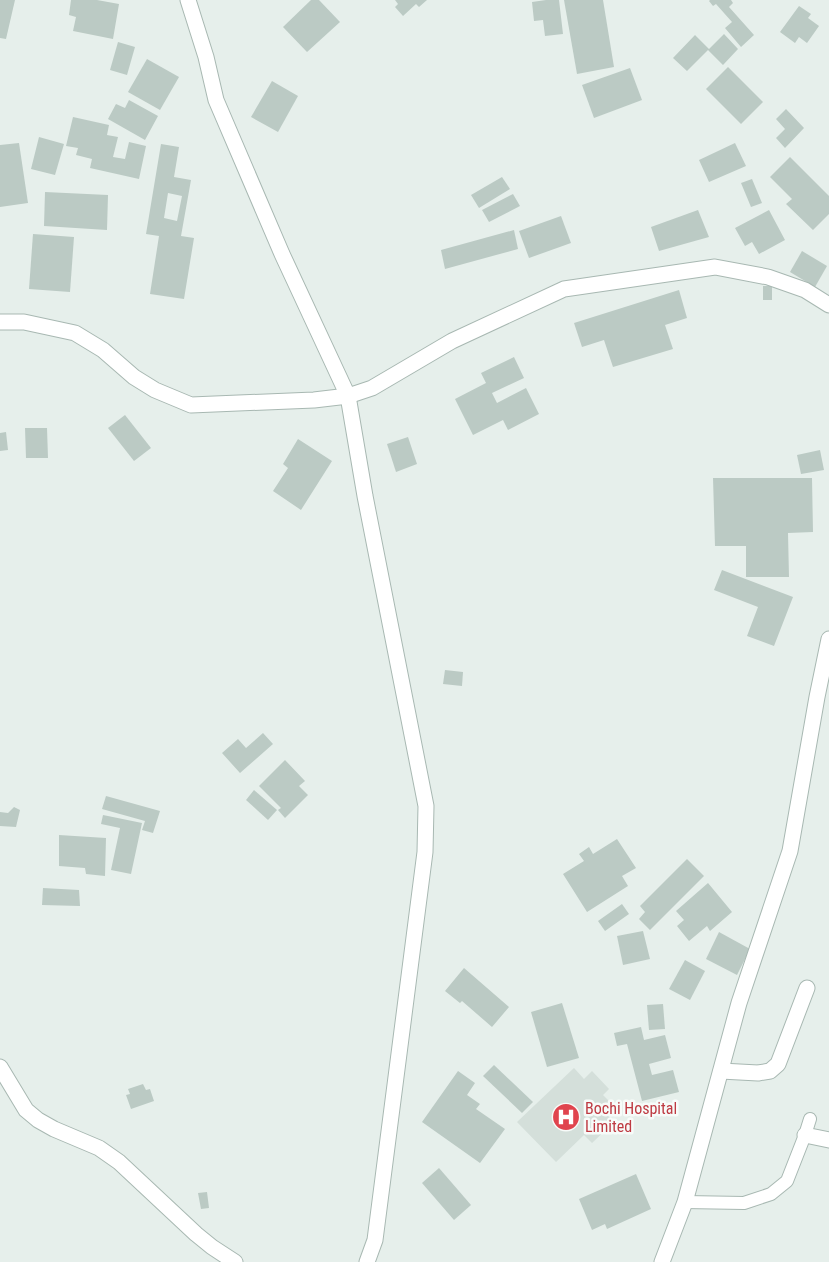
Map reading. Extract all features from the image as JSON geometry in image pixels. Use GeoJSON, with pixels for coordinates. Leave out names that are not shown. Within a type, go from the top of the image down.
{"type":"FeatureCollection","features":[{"type":"Feature","properties":{"kind":"street"},"geometry":{"type":"LineString","coordinates":[[188,0],[206,56],[216,100],[282,254],[348,396],[365,496],[426,806],[425,852],[375,1240],[367,1262]]}},
{"type":"Feature","properties":{"kind":"street"},"geometry":{"type":"LineString","coordinates":[[0,322],[24,322],[74,333],[104,350],[134,378],[155,390],[191,405],[314,400],[348,396],[372,388],[452,341],[564,289],[715,267],[768,277],[805,290],[829,305]]}},
{"type":"Feature","properties":{"kind":"street"},"geometry":{"type":"LineString","coordinates":[[662,1262],[685,1202],[739,1003],[790,852],[829,639]]}},
{"type":"Feature","properties":{"kind":"street"},"geometry":{"type":"LineString","coordinates":[[721,1071],[758,1073],[770,1071],[778,1064],[807,988]]}},
{"type":"Feature","properties":{"kind":"street"},"geometry":{"type":"LineString","coordinates":[[0,1066],[26,1110],[38,1120],[54,1129],[99,1148],[119,1162],[196,1234],[235,1262]]}},
{"type":"Feature","properties":{"kind":"street"},"geometry":{"type":"LineString","coordinates":[[805,1135],[829,1140]]}},
{"type":"Feature","properties":{"kind":"lane"},"geometry":{"type":"LineString","coordinates":[[685,1202],[744,1203],[771,1194],[787,1181],[810,1119]]}},
{"type":"Feature","properties":{"kind":"shaded area","name":"Bochi Hospital Limited"},"geometry":{"type":"Polygon","coordinates":[[[574,1068],[584,1079],[592,1071],[609,1089],[603,1095],[613,1105],[605,1113],[614,1122],[592,1143],[584,1135],[556,1162],[517,1122],[574,1068]]]}},
{"type":"Feature","properties":{"kind":"building"},"geometry":{"type":"Polygon","coordinates":[[[0,0],[15,0],[6,39],[0,38],[0,0]]]}},
{"type":"Feature","properties":{"kind":"building"},"geometry":{"type":"Polygon","coordinates":[[[71,0],[97,0],[119,4],[113,39],[73,31],[76,17],[69,15],[71,0]]]}},
{"type":"Feature","properties":{"kind":"building"},"geometry":{"type":"Polygon","coordinates":[[[311,0],[319,0],[340,22],[307,52],[283,27],[311,0]]]}},
{"type":"Feature","properties":{"kind":"building"},"geometry":{"type":"Polygon","coordinates":[[[395,0],[427,0],[419,7],[416,4],[403,16],[395,7],[398,4],[395,0]]]}},
{"type":"Feature","properties":{"kind":"building"},"geometry":{"type":"Polygon","coordinates":[[[559,0],[563,34],[545,36],[543,20],[534,21],[532,2],[559,0]]]}},
{"type":"Feature","properties":{"kind":"building"},"geometry":{"type":"Polygon","coordinates":[[[564,0],[603,0],[614,67],[577,74],[564,0]]]}},
{"type":"Feature","properties":{"kind":"building"},"geometry":{"type":"Polygon","coordinates":[[[710,0],[731,0],[733,3],[729,7],[754,35],[741,47],[725,28],[732,22],[716,4],[713,6],[710,0]]]}},
{"type":"Feature","properties":{"kind":"building"},"geometry":{"type":"Polygon","coordinates":[[[799,6],[811,14],[808,18],[819,26],[807,43],[799,37],[795,43],[780,32],[799,6]]]}},
{"type":"Feature","properties":{"kind":"building"},"geometry":{"type":"Polygon","coordinates":[[[724,34],[738,49],[723,65],[708,50],[687,71],[673,58],[695,35],[709,49],[724,34]]]}},
{"type":"Feature","properties":{"kind":"building"},"geometry":{"type":"Polygon","coordinates":[[[118,42],[135,47],[127,75],[110,70],[118,42]]]}},
{"type":"Feature","properties":{"kind":"building"},"geometry":{"type":"Polygon","coordinates":[[[147,59],[179,77],[160,110],[128,92],[147,59]]]}},
{"type":"Feature","properties":{"kind":"building"},"geometry":{"type":"Polygon","coordinates":[[[728,67],[763,102],[741,124],[706,89],[728,67]]]}},
{"type":"Feature","properties":{"kind":"building"},"geometry":{"type":"Polygon","coordinates":[[[630,68],[642,100],[594,118],[582,85],[630,68]]]}},
{"type":"Feature","properties":{"kind":"building"},"geometry":{"type":"Polygon","coordinates":[[[272,81],[298,96],[278,132],[251,117],[272,81]]]}},
{"type":"Feature","properties":{"kind":"building"},"geometry":{"type":"Polygon","coordinates":[[[129,100],[158,116],[145,140],[108,119],[116,104],[125,108],[129,100]]]}},
{"type":"Feature","properties":{"kind":"building"},"geometry":{"type":"Polygon","coordinates":[[[786,109],[804,128],[785,148],[776,138],[785,129],[776,119],[786,109]]]}},
{"type":"Feature","properties":{"kind":"building"},"geometry":{"type":"Polygon","coordinates":[[[73,117],[109,125],[107,135],[118,137],[113,157],[125,159],[129,142],[146,146],[139,179],[90,168],[92,159],[76,155],[78,148],[66,146],[73,117]]]}},
{"type":"Feature","properties":{"kind":"building"},"geometry":{"type":"Polygon","coordinates":[[[39,137],[64,144],[55,175],[31,169],[39,137]]]}},
{"type":"Feature","properties":{"kind":"building"},"geometry":{"type":"Polygon","coordinates":[[[19,143],[28,203],[0,207],[0,145],[19,143]]]}},
{"type":"Feature","properties":{"kind":"building"},"geometry":{"type":"Polygon","coordinates":[[[735,143],[746,166],[709,182],[699,160],[735,143]]]}},
{"type":"Feature","properties":{"kind":"building"},"geometry":{"type":"Polygon","coordinates":[[[161,144],[179,147],[174,177],[191,180],[181,236],[194,238],[184,299],[150,294],[159,236],[146,234],[161,144]],[[168,193],[164,218],[177,221],[182,196],[168,193]]]}},
{"type":"Feature","properties":{"kind":"building"},"geometry":{"type":"Polygon","coordinates":[[[790,157],[829,196],[829,214],[813,230],[786,204],[792,199],[770,177],[790,157]]]}},
{"type":"Feature","properties":{"kind":"building"},"geometry":{"type":"Polygon","coordinates":[[[502,177],[510,189],[479,208],[471,195],[502,177]]]}},
{"type":"Feature","properties":{"kind":"building"},"geometry":{"type":"Polygon","coordinates":[[[752,179],[762,203],[751,207],[741,183],[752,179]]]}},
{"type":"Feature","properties":{"kind":"building"},"geometry":{"type":"Polygon","coordinates":[[[45,192],[108,195],[107,230],[44,226],[45,192]]]}},
{"type":"Feature","properties":{"kind":"building"},"geometry":{"type":"Polygon","coordinates":[[[513,194],[520,206],[489,222],[482,210],[513,194]]]}},
{"type":"Feature","properties":{"kind":"building"},"geometry":{"type":"Polygon","coordinates":[[[698,210],[709,237],[659,251],[651,227],[698,210]]]}},
{"type":"Feature","properties":{"kind":"building"},"geometry":{"type":"Polygon","coordinates":[[[769,210],[785,240],[759,254],[752,242],[745,246],[735,228],[769,210]]]}},
{"type":"Feature","properties":{"kind":"building"},"geometry":{"type":"Polygon","coordinates":[[[561,216],[571,243],[529,258],[519,231],[561,216]]]}},
{"type":"Feature","properties":{"kind":"building"},"geometry":{"type":"Polygon","coordinates":[[[514,230],[518,249],[445,269],[441,250],[514,230]]]}},
{"type":"Feature","properties":{"kind":"building"},"geometry":{"type":"Polygon","coordinates":[[[33,234],[74,237],[70,292],[29,289],[33,234]]]}},
{"type":"Feature","properties":{"kind":"building"},"geometry":{"type":"Polygon","coordinates":[[[802,251],[827,266],[815,287],[790,272],[802,251]]]}},
{"type":"Feature","properties":{"kind":"building"},"geometry":{"type":"Polygon","coordinates":[[[763,286],[772,286],[772,300],[763,300],[763,286]]]}},
{"type":"Feature","properties":{"kind":"building"},"geometry":{"type":"Polygon","coordinates":[[[679,290],[687,318],[665,325],[673,349],[613,367],[604,340],[582,347],[574,323],[679,290]]]}},
{"type":"Feature","properties":{"kind":"building"},"geometry":{"type":"Polygon","coordinates":[[[514,357],[524,378],[492,393],[497,403],[526,388],[539,414],[508,430],[503,420],[473,435],[455,399],[486,383],[481,373],[514,357]]]}},
{"type":"Feature","properties":{"kind":"building"},"geometry":{"type":"Polygon","coordinates":[[[125,415],[151,448],[134,461],[108,428],[125,415]]]}},
{"type":"Feature","properties":{"kind":"building"},"geometry":{"type":"Polygon","coordinates":[[[25,428],[47,428],[48,458],[26,458],[25,428]]]}},
{"type":"Feature","properties":{"kind":"building"},"geometry":{"type":"Polygon","coordinates":[[[6,432],[8,450],[0,451],[0,433],[6,432]]]}},
{"type":"Feature","properties":{"kind":"building"},"geometry":{"type":"Polygon","coordinates":[[[408,437],[417,464],[396,472],[387,444],[408,437]]]}},
{"type":"Feature","properties":{"kind":"building"},"geometry":{"type":"Polygon","coordinates":[[[298,439],[332,461],[301,510],[273,491],[288,468],[283,464],[298,439]]]}},
{"type":"Feature","properties":{"kind":"building"},"geometry":{"type":"Polygon","coordinates":[[[820,450],[824,470],[801,474],[797,455],[820,450]]]}},
{"type":"Feature","properties":{"kind":"building"},"geometry":{"type":"Polygon","coordinates":[[[713,478],[812,478],[813,532],[788,533],[789,577],[746,577],[746,546],[715,546],[713,478]]]}},
{"type":"Feature","properties":{"kind":"building"},"geometry":{"type":"Polygon","coordinates":[[[722,570],[793,597],[774,646],[747,636],[758,607],[714,590],[722,570]]]}},
{"type":"Feature","properties":{"kind":"building"},"geometry":{"type":"Polygon","coordinates":[[[445,670],[463,672],[462,686],[443,684],[445,670]]]}},
{"type":"Feature","properties":{"kind":"building"},"geometry":{"type":"Polygon","coordinates":[[[263,733],[273,744],[240,773],[222,753],[238,739],[246,748],[263,733]]]}},
{"type":"Feature","properties":{"kind":"building"},"geometry":{"type":"Polygon","coordinates":[[[285,760],[305,781],[299,786],[308,795],[285,818],[278,810],[281,808],[259,786],[285,760]]]}},
{"type":"Feature","properties":{"kind":"building"},"geometry":{"type":"Polygon","coordinates":[[[254,790],[277,810],[268,820],[246,800],[254,790]]]}},
{"type":"Feature","properties":{"kind":"building"},"geometry":{"type":"Polygon","coordinates":[[[106,796],[160,811],[153,833],[142,830],[145,821],[102,809],[106,796]]]}},
{"type":"Feature","properties":{"kind":"building"},"geometry":{"type":"Polygon","coordinates":[[[14,807],[20,810],[16,827],[0,826],[0,812],[8,813],[14,807]]]}},
{"type":"Feature","properties":{"kind":"building"},"geometry":{"type":"Polygon","coordinates":[[[103,815],[142,823],[131,874],[111,870],[120,828],[101,824],[103,815]]]}},
{"type":"Feature","properties":{"kind":"building"},"geometry":{"type":"Polygon","coordinates":[[[59,835],[106,838],[105,876],[86,874],[85,868],[59,866],[59,835]]]}},
{"type":"Feature","properties":{"kind":"building"},"geometry":{"type":"Polygon","coordinates":[[[617,839],[636,868],[622,876],[628,886],[587,912],[563,874],[584,861],[579,854],[589,847],[593,854],[617,839]]]}},
{"type":"Feature","properties":{"kind":"building"},"geometry":{"type":"Polygon","coordinates":[[[687,859],[704,876],[650,930],[639,919],[645,912],[640,906],[687,859]]]}},
{"type":"Feature","properties":{"kind":"building"},"geometry":{"type":"Polygon","coordinates":[[[708,883],[732,912],[710,931],[707,926],[689,941],[677,926],[684,920],[676,911],[708,883]]]}},
{"type":"Feature","properties":{"kind":"building"},"geometry":{"type":"Polygon","coordinates":[[[43,888],[79,890],[80,906],[42,905],[43,888]]]}},
{"type":"Feature","properties":{"kind":"building"},"geometry":{"type":"Polygon","coordinates":[[[622,904],[629,914],[605,931],[598,921],[622,904]]]}},
{"type":"Feature","properties":{"kind":"building"},"geometry":{"type":"Polygon","coordinates":[[[643,931],[650,959],[623,965],[617,936],[643,931]]]}},
{"type":"Feature","properties":{"kind":"building"},"geometry":{"type":"Polygon","coordinates":[[[719,932],[750,949],[737,975],[706,959],[719,932]]]}},
{"type":"Feature","properties":{"kind":"building"},"geometry":{"type":"Polygon","coordinates":[[[685,960],[705,971],[690,1000],[669,989],[685,960]]]}},
{"type":"Feature","properties":{"kind":"building"},"geometry":{"type":"Polygon","coordinates":[[[464,968],[509,1007],[492,1027],[462,1001],[460,1003],[445,991],[464,968]]]}},
{"type":"Feature","properties":{"kind":"building"},"geometry":{"type":"Polygon","coordinates":[[[562,1003],[579,1058],[547,1067],[531,1012],[562,1003]]]}},
{"type":"Feature","properties":{"kind":"building"},"geometry":{"type":"Polygon","coordinates":[[[663,1004],[665,1029],[649,1030],[647,1005],[663,1004]]]}},
{"type":"Feature","properties":{"kind":"building"},"geometry":{"type":"Polygon","coordinates":[[[641,1027],[644,1040],[665,1035],[671,1058],[649,1064],[652,1075],[673,1070],[679,1092],[642,1101],[627,1044],[617,1046],[614,1033],[641,1027]]]}},
{"type":"Feature","properties":{"kind":"building"},"geometry":{"type":"Polygon","coordinates":[[[494,1065],[533,1102],[522,1113],[483,1076],[494,1065]]]}},
{"type":"Feature","properties":{"kind":"building"},"geometry":{"type":"Polygon","coordinates":[[[458,1071],[475,1083],[467,1095],[480,1104],[476,1109],[505,1129],[480,1163],[422,1122],[458,1071]]]}},
{"type":"Feature","properties":{"kind":"building"},"geometry":{"type":"Polygon","coordinates":[[[143,1084],[146,1090],[150,1089],[154,1101],[131,1109],[126,1095],[130,1094],[128,1089],[143,1084]]]}},
{"type":"Feature","properties":{"kind":"building"},"geometry":{"type":"Polygon","coordinates":[[[439,1168],[471,1205],[454,1220],[422,1183],[439,1168]]]}},
{"type":"Feature","properties":{"kind":"building"},"geometry":{"type":"Polygon","coordinates":[[[636,1174],[651,1209],[607,1229],[605,1224],[592,1230],[579,1199],[636,1174]]]}},
{"type":"Feature","properties":{"kind":"building"},"geometry":{"type":"Polygon","coordinates":[[[207,1192],[209,1208],[201,1209],[198,1193],[207,1192]]]}},
{"type":"Feature","properties":{"kind":"place","name":"Bochi Hospital Limited"},"geometry":{"type":"Point","coordinates":[566,1117]}}]}
